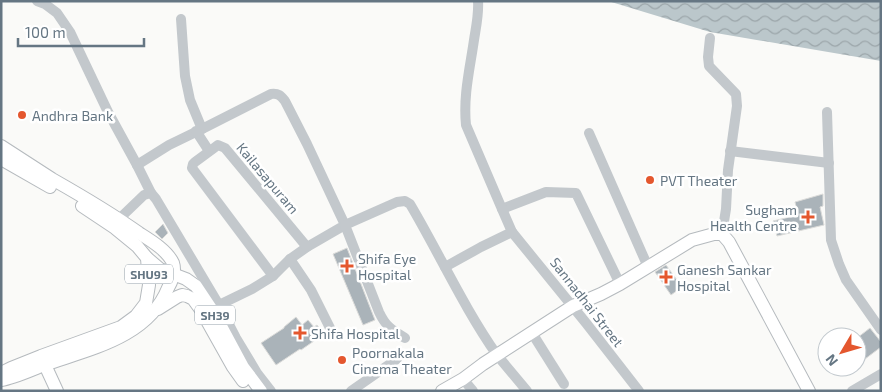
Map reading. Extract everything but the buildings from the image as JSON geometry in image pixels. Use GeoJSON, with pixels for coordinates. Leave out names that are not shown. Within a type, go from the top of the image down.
{"type":"FeatureCollection","features":[{"type":"Feature","properties":{"kind":"main road","name":"SHU93"},"geometry":{"type":"LineString","coordinates":[[1,146],[153,242],[166,254],[173,264],[174,274],[164,299],[146,321],[134,330],[84,352],[1,380]]}},
{"type":"Feature","properties":{"kind":"main road","name":"SHU93"},"geometry":{"type":"LineString","coordinates":[[1,159],[72,200],[115,228],[137,246],[147,258],[149,279],[146,303],[136,316],[121,327],[22,363],[1,373]]}},
{"type":"Feature","properties":{"kind":"main road"},"geometry":{"type":"LineString","coordinates":[[445,390],[573,306],[620,284],[692,240],[714,234],[722,234],[729,242],[809,391]]}},
{"type":"Feature","properties":{"kind":"main road"},"geometry":{"type":"LineString","coordinates":[[147,258],[160,269],[174,274]]}},
{"type":"Feature","properties":{"kind":"main road","name":"SH39"},"geometry":{"type":"LineString","coordinates":[[174,274],[196,286],[214,313],[243,367],[261,391]]}},
{"type":"Feature","properties":{"kind":"main road"},"geometry":{"type":"LineString","coordinates":[[155,310],[182,295],[193,299],[233,367],[250,391]]}},
{"type":"Feature","properties":{"kind":"main road"},"geometry":{"type":"LineString","coordinates":[[45,365],[57,391]]}},
{"type":"Feature","properties":{"kind":"street"},"geometry":{"type":"LineString","coordinates":[[37,1],[45,4],[57,14],[70,32],[108,112],[151,193],[219,305],[257,373],[270,391]]}},
{"type":"Feature","properties":{"kind":"street","name":"Sannadhai Street"},"geometry":{"type":"LineString","coordinates":[[478,1],[477,20],[466,91],[466,124],[512,232],[541,265],[639,391]]}},
{"type":"Feature","properties":{"kind":"street"},"geometry":{"type":"LineString","coordinates":[[181,19],[185,76],[190,100],[199,130],[209,151],[193,164],[192,168],[273,276]]}},
{"type":"Feature","properties":{"kind":"street"},"geometry":{"type":"LineString","coordinates":[[710,38],[708,57],[710,66],[736,94],[737,98],[722,234]]}},
{"type":"Feature","properties":{"kind":"street"},"geometry":{"type":"LineString","coordinates":[[137,165],[169,145],[271,94],[276,93],[281,96],[303,136],[345,226],[384,323],[405,338]]}},
{"type":"Feature","properties":{"kind":"street"},"geometry":{"type":"LineString","coordinates":[[828,112],[831,240],[846,280],[881,330]]}},
{"type":"Feature","properties":{"kind":"street"},"geometry":{"type":"LineString","coordinates":[[589,133],[648,267]]}},
{"type":"Feature","properties":{"kind":"street","name":"Kailasapuram"},"geometry":{"type":"LineString","coordinates":[[209,151],[218,145],[225,148],[307,247]]}},
{"type":"Feature","properties":{"kind":"street"},"geometry":{"type":"LineString","coordinates":[[730,151],[828,163]]}},
{"type":"Feature","properties":{"kind":"street"},"geometry":{"type":"LineString","coordinates":[[502,209],[546,192],[576,193],[620,284]]}},
{"type":"Feature","properties":{"kind":"street"},"geometry":{"type":"LineString","coordinates":[[119,219],[144,195],[151,193]]}},
{"type":"Feature","properties":{"kind":"street"},"geometry":{"type":"LineString","coordinates":[[219,305],[252,289],[273,276],[290,259],[307,247],[345,226],[397,202],[405,201],[410,204],[470,312],[498,355],[527,391]]}},
{"type":"Feature","properties":{"kind":"street"},"geometry":{"type":"LineString","coordinates":[[445,267],[512,232]]}},
{"type":"Feature","properties":{"kind":"street"},"geometry":{"type":"LineString","coordinates":[[290,259],[311,290],[330,328]]}},
{"type":"Feature","properties":{"kind":"street"},"geometry":{"type":"LineString","coordinates":[[532,333],[564,384]]}},
{"type":"Feature","properties":{"kind":"street"},"geometry":{"type":"LineString","coordinates":[[351,391],[397,359]]}},
{"type":"Feature","properties":{"kind":"street"},"geometry":{"type":"LineString","coordinates":[[852,391],[881,374]]}},
{"type":"Feature","properties":{"kind":"street"},"geometry":{"type":"LineString","coordinates":[[463,379],[473,391]]}},
{"type":"Feature","properties":{"kind":"water"},"geometry":{"type":"Polygon","coordinates":[[[608,1],[881,1],[881,61],[710,32],[608,1]]]}},
{"type":"Feature","properties":{"kind":"place","name":"Andhra Bank"},"geometry":{"type":"Point","coordinates":[22,115]}},
{"type":"Feature","properties":{"kind":"place","name":"PVT Theater"},"geometry":{"type":"Point","coordinates":[650,180]}},
{"type":"Feature","properties":{"kind":"place","name":"Sugham Health Centre"},"geometry":{"type":"Point","coordinates":[808,217]}},
{"type":"Feature","properties":{"kind":"place","name":"Shifa Eye Hospital"},"geometry":{"type":"Point","coordinates":[347,266]}},
{"type":"Feature","properties":{"kind":"place","name":"Ganesh Sankar Hospital"},"geometry":{"type":"Point","coordinates":[666,277]}},
{"type":"Feature","properties":{"kind":"place","name":"Shifa Hospital"},"geometry":{"type":"Point","coordinates":[300,333]}},
{"type":"Feature","properties":{"kind":"place","name":"Poornakala Cinema Theater"},"geometry":{"type":"Point","coordinates":[342,360]}}]}
